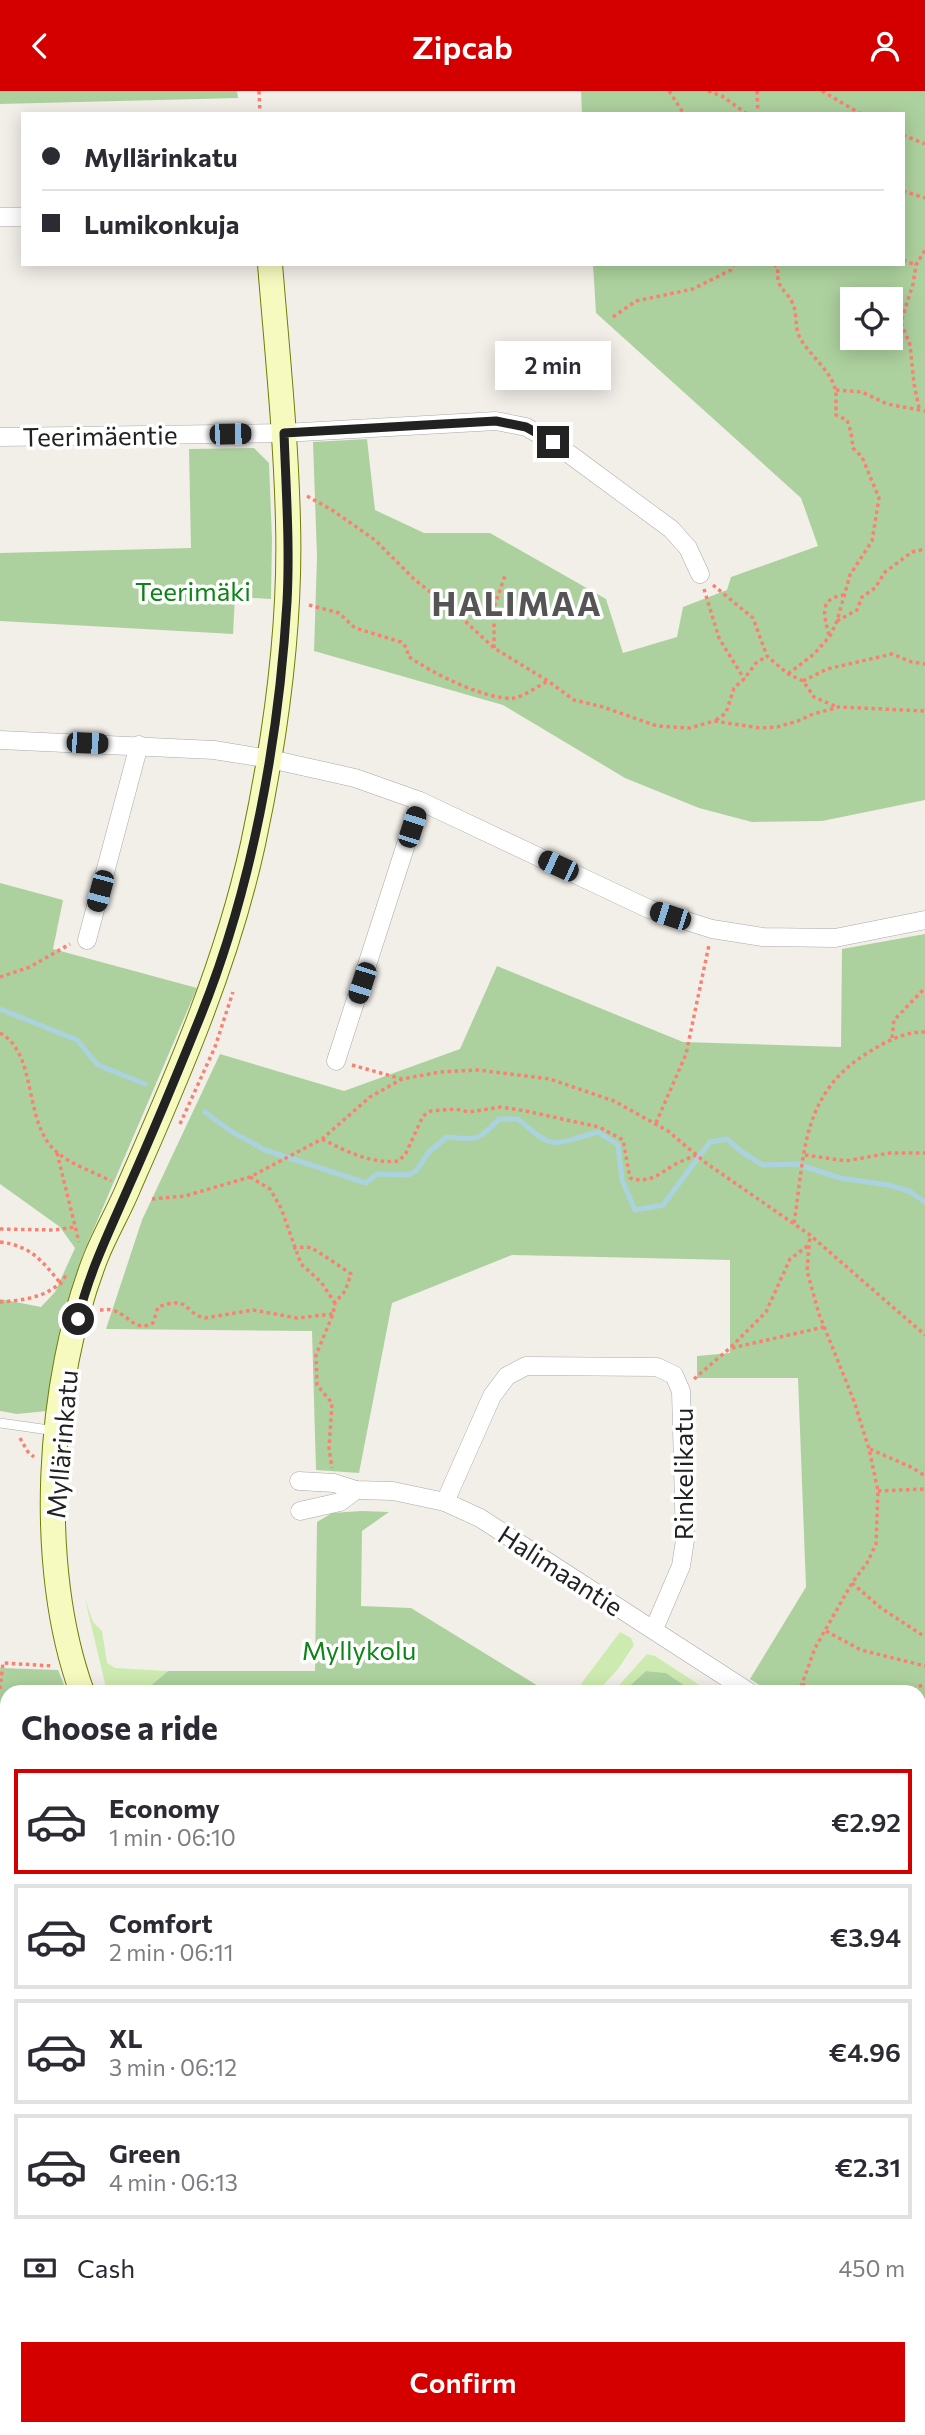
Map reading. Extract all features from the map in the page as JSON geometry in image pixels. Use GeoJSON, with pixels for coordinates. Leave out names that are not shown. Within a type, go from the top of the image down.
{"type":"FeatureCollection","features":[{"type":"Feature","properties":{"kind":"street"},"geometry":{"type":"LineString","coordinates":[[0,218],[21,217]]}},
{"type":"Feature","properties":{"kind":"street","name":"Myllärinkatu"},"geometry":{"type":"LineString","coordinates":[[79,1685],[61,1611],[54,1556],[52,1506],[68,1356],[90,1308],[96,1258],[130,1186],[202,1013],[232,931],[270,759],[287,603],[288,525],[284,433],[270,266]]}},
{"type":"Feature","properties":{"kind":"street","name":"Teerimäentie"},"geometry":{"type":"LineString","coordinates":[[0,437],[284,433],[496,421],[526,427],[553,442],[671,529],[688,548],[700,574]]}},
{"type":"Feature","properties":{"kind":"street"},"geometry":{"type":"LineString","coordinates":[[0,740],[214,750],[355,778],[420,801],[649,909],[712,929],[763,937],[835,938],[925,920]]}},
{"type":"Feature","properties":{"kind":"street"},"geometry":{"type":"LineString","coordinates":[[87,940],[139,745]]}},
{"type":"Feature","properties":{"kind":"street"},"geometry":{"type":"LineString","coordinates":[[336,1061],[420,801]]}},
{"type":"Feature","properties":{"kind":"street","name":"Rinkelikatu"},"geometry":{"type":"LineString","coordinates":[[445,1502],[492,1396],[507,1375],[526,1366],[657,1367],[674,1375],[681,1391],[685,1540],[681,1566],[654,1629]]}},
{"type":"Feature","properties":{"kind":"street","name":"Halimaantie"},"geometry":{"type":"LineString","coordinates":[[299,1481],[334,1483],[356,1490],[393,1490],[445,1502],[480,1518],[738,1685]]}},
{"type":"Feature","properties":{"kind":"street","name":"Halimaantie"},"geometry":{"type":"LineString","coordinates":[[300,1511],[340,1502],[356,1490]]}},
{"type":"Feature","properties":{"kind":"lane"},"geometry":{"type":"LineString","coordinates":[[0,1423],[58,1431]]}},
{"type":"Feature","properties":{"kind":"path"},"geometry":{"type":"LineString","coordinates":[[259,91],[260,112]]}},
{"type":"Feature","properties":{"kind":"path"},"geometry":{"type":"LineString","coordinates":[[669,91],[683,112]]}},
{"type":"Feature","properties":{"kind":"path"},"geometry":{"type":"LineString","coordinates":[[708,91],[722,96],[744,112]]}},
{"type":"Feature","properties":{"kind":"path"},"geometry":{"type":"LineString","coordinates":[[757,91],[758,112]]}},
{"type":"Feature","properties":{"kind":"path"},"geometry":{"type":"LineString","coordinates":[[822,91],[858,112]]}},
{"type":"Feature","properties":{"kind":"path"},"geometry":{"type":"LineString","coordinates":[[905,136],[925,143]]}},
{"type":"Feature","properties":{"kind":"path"},"geometry":{"type":"LineString","coordinates":[[905,192],[925,199]]}},
{"type":"Feature","properties":{"kind":"path"},"geometry":{"type":"LineString","coordinates":[[919,408],[910,345],[901,322],[916,265],[925,250]]}},
{"type":"Feature","properties":{"kind":"path"},"geometry":{"type":"LineString","coordinates":[[905,261],[916,265]]}},
{"type":"Feature","properties":{"kind":"path"},"geometry":{"type":"LineString","coordinates":[[613,317],[636,300],[694,289],[732,270],[733,266]]}},
{"type":"Feature","properties":{"kind":"path"},"geometry":{"type":"LineString","coordinates":[[776,266],[777,280],[794,306],[796,327],[801,339],[836,390],[835,415],[847,421],[853,448],[862,457],[879,498],[872,541],[850,575],[830,636],[814,654],[788,674]]}},
{"type":"Feature","properties":{"kind":"path"},"geometry":{"type":"LineString","coordinates":[[836,390],[862,393],[887,404],[925,411]]}},
{"type":"Feature","properties":{"kind":"path"},"geometry":{"type":"LineString","coordinates":[[286,485],[332,510],[375,540],[414,579],[494,648],[574,700],[657,726],[690,728],[714,721],[726,713],[734,688],[756,663],[767,656]]}},
{"type":"Feature","properties":{"kind":"path"},"geometry":{"type":"LineString","coordinates":[[837,621],[858,610],[862,597],[875,588],[885,572],[912,552],[925,549]]}},
{"type":"Feature","properties":{"kind":"path"},"geometry":{"type":"LineString","coordinates":[[494,648],[494,607],[506,573]]}},
{"type":"Feature","properties":{"kind":"path"},"geometry":{"type":"LineString","coordinates":[[700,574],[752,618],[767,656],[788,674],[803,681],[814,697],[839,708]]}},
{"type":"Feature","properties":{"kind":"path"},"geometry":{"type":"LineString","coordinates":[[700,574],[719,638],[744,679]]}},
{"type":"Feature","properties":{"kind":"path"},"geometry":{"type":"LineString","coordinates":[[830,636],[824,616],[825,605],[834,596],[845,594]]}},
{"type":"Feature","properties":{"kind":"path"},"geometry":{"type":"LineString","coordinates":[[309,605],[339,613],[355,628],[401,642],[407,648],[408,656],[429,671],[496,697],[516,698],[548,681]]}},
{"type":"Feature","properties":{"kind":"path"},"geometry":{"type":"LineString","coordinates":[[803,681],[827,669],[892,654],[925,664]]}},
{"type":"Feature","properties":{"kind":"path"},"geometry":{"type":"LineString","coordinates":[[714,721],[760,728],[798,722],[813,714],[839,708],[925,711]]}},
{"type":"Feature","properties":{"kind":"path"},"geometry":{"type":"LineString","coordinates":[[656,1123],[685,1054],[712,929]]}},
{"type":"Feature","properties":{"kind":"path"},"geometry":{"type":"LineString","coordinates":[[0,977],[30,967],[68,944],[87,940]]}},
{"type":"Feature","properties":{"kind":"path"},"geometry":{"type":"LineString","coordinates":[[892,1038],[894,1020],[925,988]]}},
{"type":"Feature","properties":{"kind":"path"},"geometry":{"type":"LineString","coordinates":[[794,1223],[815,1109],[824,1093],[857,1059],[892,1038],[925,1032]]}},
{"type":"Feature","properties":{"kind":"path"},"geometry":{"type":"LineString","coordinates":[[0,1033],[8,1038],[22,1060],[40,1129],[57,1153],[79,1255]]}},
{"type":"Feature","properties":{"kind":"path"},"geometry":{"type":"LineString","coordinates":[[336,1061],[402,1079]]}},
{"type":"Feature","properties":{"kind":"path"},"geometry":{"type":"LineString","coordinates":[[152,1199],[185,1196],[250,1177],[322,1139],[370,1097],[402,1079],[440,1072],[478,1070],[540,1077],[584,1089],[656,1123],[706,1163],[810,1235],[925,1335]]}},
{"type":"Feature","properties":{"kind":"path"},"geometry":{"type":"LineString","coordinates":[[322,1139],[380,1163],[399,1161],[406,1153],[416,1126],[423,1116],[431,1111],[455,1109],[469,1112],[501,1107],[599,1127],[623,1140],[630,1178],[640,1182],[658,1176],[674,1164],[696,1155]]}},
{"type":"Feature","properties":{"kind":"path"},"geometry":{"type":"LineString","coordinates":[[57,1153],[115,1182]]}},
{"type":"Feature","properties":{"kind":"path"},"geometry":{"type":"LineString","coordinates":[[805,1155],[846,1161],[890,1153],[925,1153]]}},
{"type":"Feature","properties":{"kind":"path"},"geometry":{"type":"LineString","coordinates":[[250,1177],[270,1189],[281,1208],[293,1248],[301,1264],[321,1282],[335,1303]]}},
{"type":"Feature","properties":{"kind":"path"},"geometry":{"type":"LineString","coordinates":[[0,1229],[54,1230],[75,1227]]}},
{"type":"Feature","properties":{"kind":"path"},"geometry":{"type":"LineString","coordinates":[[802,1684],[815,1648],[876,1544],[878,1491],[869,1449],[854,1401],[824,1327],[807,1271],[810,1235]]}},
{"type":"Feature","properties":{"kind":"path"},"geometry":{"type":"LineString","coordinates":[[0,1242],[30,1250],[60,1284],[90,1308],[114,1310],[134,1325],[146,1327],[153,1323],[158,1307],[170,1303],[186,1304],[200,1318],[253,1310],[297,1318],[333,1314]]}},
{"type":"Feature","properties":{"kind":"path"},"geometry":{"type":"LineString","coordinates":[[681,1391],[730,1349],[766,1312],[790,1259],[809,1245]]}},
{"type":"Feature","properties":{"kind":"path"},"geometry":{"type":"LineString","coordinates":[[293,1248],[310,1247],[334,1264],[343,1266],[351,1274],[345,1291],[335,1303],[316,1355],[317,1385],[332,1403],[329,1448],[334,1483]]}},
{"type":"Feature","properties":{"kind":"path"},"geometry":{"type":"LineString","coordinates":[[0,1302],[43,1296],[60,1284],[73,1264]]}},
{"type":"Feature","properties":{"kind":"path"},"geometry":{"type":"LineString","coordinates":[[730,1349],[824,1327]]}},
{"type":"Feature","properties":{"kind":"path"},"geometry":{"type":"LineString","coordinates":[[869,1449],[925,1476]]}},
{"type":"Feature","properties":{"kind":"path"},"geometry":{"type":"LineString","coordinates":[[878,1491],[925,1489]]}},
{"type":"Feature","properties":{"kind":"path"},"geometry":{"type":"LineString","coordinates":[[852,1583],[881,1608],[925,1637]]}},
{"type":"Feature","properties":{"kind":"path"},"geometry":{"type":"LineString","coordinates":[[826,1631],[861,1650],[925,1666]]}},
{"type":"Feature","properties":{"kind":"path"},"geometry":{"type":"LineString","coordinates":[[1,1685],[4,1663],[73,1667]]}},
{"type":"Feature","properties":{"kind":"green space"},"geometry":{"type":"Polygon","coordinates":[[[0,91],[237,91],[238,98],[0,104],[0,91]]]}},
{"type":"Feature","properties":{"kind":"green space"},"geometry":{"type":"Polygon","coordinates":[[[581,91],[925,91],[925,800],[822,821],[752,822],[699,808],[625,778],[503,705],[314,651],[317,557],[313,442],[367,439],[375,510],[424,533],[490,533],[606,599],[623,653],[677,637],[683,607],[727,590],[731,577],[818,546],[801,498],[596,313],[593,266],[905,266],[905,112],[582,112],[581,91]]]}},
{"type":"Feature","properties":{"kind":"green space","name":"Teerimäki"},"geometry":{"type":"Polygon","coordinates":[[[254,448],[269,463],[271,599],[235,597],[233,634],[0,621],[0,553],[191,548],[189,449],[254,448]]]}},
{"type":"Feature","properties":{"kind":"green space"},"geometry":{"type":"Polygon","coordinates":[[[0,883],[63,900],[53,949],[197,988],[83,1254],[62,1333],[47,1411],[17,1414],[0,1411],[0,1299],[41,1307],[55,1292],[75,1248],[60,1227],[0,1184],[0,883]]]}},
{"type":"Feature","properties":{"kind":"green space"},"geometry":{"type":"Polygon","coordinates":[[[925,934],[925,1685],[759,1685],[750,1679],[806,1587],[798,1378],[697,1378],[697,1356],[730,1353],[730,1260],[512,1255],[392,1303],[359,1473],[316,1470],[312,1331],[106,1329],[142,1220],[220,1054],[344,1091],[460,1049],[497,966],[683,1042],[841,1047],[842,949],[925,934]]]}},
{"type":"Feature","properties":{"kind":"green space","name":"Myllykolu"},"geometry":{"type":"Polygon","coordinates":[[[389,1512],[362,1531],[361,1606],[411,1608],[537,1685],[152,1685],[168,1671],[315,1671],[317,1522],[332,1513],[389,1512]]]}},
{"type":"Feature","properties":{"kind":"green space"},"geometry":{"type":"Polygon","coordinates":[[[85,1599],[93,1622],[102,1631],[107,1663],[115,1668],[168,1671],[152,1685],[105,1685],[85,1599]]]}},
{"type":"Feature","properties":{"kind":"green space"},"geometry":{"type":"Polygon","coordinates":[[[620,1632],[631,1638],[634,1645],[603,1685],[580,1685],[620,1632]]]}},
{"type":"Feature","properties":{"kind":"green space"},"geometry":{"type":"Polygon","coordinates":[[[647,1654],[655,1656],[699,1685],[684,1685],[666,1673],[646,1671],[631,1685],[619,1685],[647,1654]]]}},
{"type":"Feature","properties":{"kind":"green space"},"geometry":{"type":"Polygon","coordinates":[[[0,1668],[58,1670],[64,1685],[0,1685],[0,1668]]]}},
{"type":"Feature","properties":{"kind":"green space"},"geometry":{"type":"Polygon","coordinates":[[[646,1671],[666,1673],[684,1685],[631,1685],[646,1671]]]}},
{"type":"Feature","properties":{"kind":"waterway"},"geometry":{"type":"LineString","coordinates":[[0,1009],[77,1040],[98,1065],[145,1084]]}},
{"type":"Feature","properties":{"kind":"waterway"},"geometry":{"type":"LineString","coordinates":[[205,1112],[229,1130],[265,1150],[366,1183],[377,1174],[408,1175],[416,1171],[429,1152],[447,1137],[476,1137],[486,1132],[499,1119],[518,1119],[548,1141],[563,1142],[598,1132],[618,1145],[622,1180],[635,1210],[663,1205],[710,1142],[727,1139],[763,1165],[797,1164],[840,1178],[909,1191],[925,1202]]}},
{"type":"Feature","properties":{"kind":"district","name":"HALIMAA"},"geometry":{"type":"Point","coordinates":[517,602]}},
{"type":"Feature","properties":{"kind":"route"},"geometry":{"type":"LineString","coordinates":[[78,1319],[96,1258],[130,1186],[202,1013],[232,931],[252,846],[270,759],[287,603],[288,525],[284,433],[496,421],[526,427],[553,442]]}}]}
